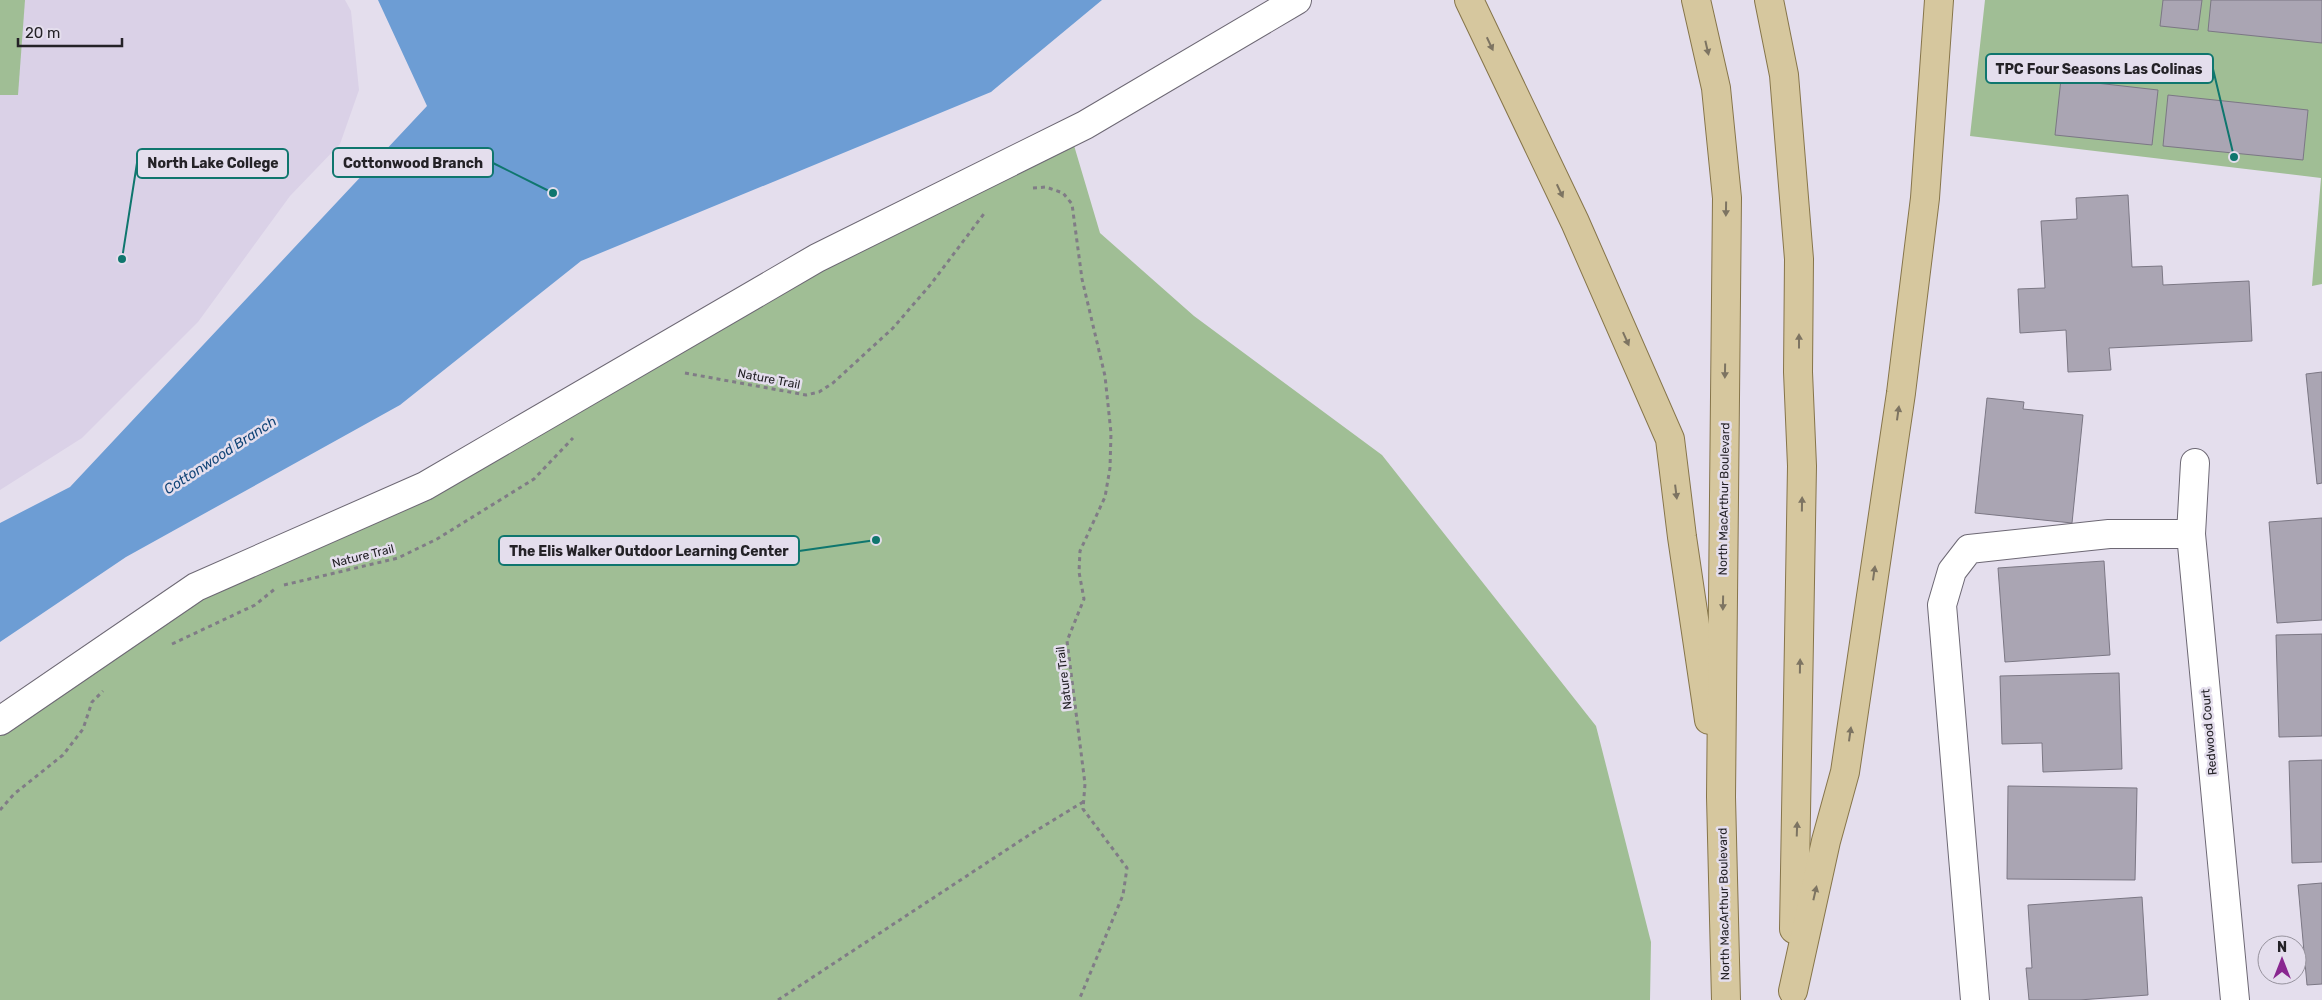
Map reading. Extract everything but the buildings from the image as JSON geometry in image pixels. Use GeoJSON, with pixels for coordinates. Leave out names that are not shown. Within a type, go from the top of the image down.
{"type":"FeatureCollection","features":[{"type":"Feature","properties":{"kind":"main road"},"geometry":{"type":"LineString","coordinates":[[1469,0],[1575,222],[1670,439],[1693,617],[1721,797]]}},
{"type":"Feature","properties":{"kind":"main road","name":"North MacArthur Boulevard"},"geometry":{"type":"LineString","coordinates":[[1696,0],[1716,88],[1726,198],[1721,797],[1726,1000]]}},
{"type":"Feature","properties":{"kind":"main road"},"geometry":{"type":"LineString","coordinates":[[1769,0],[1784,75],[1799,259],[1798,372],[1802,466],[1793,996]]}},
{"type":"Feature","properties":{"kind":"main road"},"geometry":{"type":"LineString","coordinates":[[1793,996],[1826,841],[1845,772],[1901,393],[1926,198],[1939,0]]}},
{"type":"Feature","properties":{"kind":"street"},"geometry":{"type":"LineString","coordinates":[[0,721],[196,587],[425,486],[817,258],[1085,125],[1297,0]]}},
{"type":"Feature","properties":{"kind":"street","name":"Redwood Court"},"geometry":{"type":"LineString","coordinates":[[2195,463],[2191,534],[2234,1000]]}},
{"type":"Feature","properties":{"kind":"street"},"geometry":{"type":"LineString","coordinates":[[1975,1000],[1942,605],[1952,571],[1969,549],[2110,534],[2191,534]]}},
{"type":"Feature","properties":{"kind":"path","name":"Nature Trail"},"geometry":{"type":"LineString","coordinates":[[1027,188],[1046,187],[1063,193],[1072,204],[1082,279],[1105,376],[1111,433],[1110,468],[1105,497],[1080,551],[1079,572],[1084,599],[1067,641],[1085,784],[1083,809],[1127,868],[1123,895],[1079,1000]]}},
{"type":"Feature","properties":{"kind":"path","name":"Nature Trail"},"geometry":{"type":"LineString","coordinates":[[675,372],[806,394],[819,392],[833,383],[893,328],[931,284],[985,211],[992,207]]}},
{"type":"Feature","properties":{"kind":"path","name":"Nature Trail"},"geometry":{"type":"LineString","coordinates":[[167,647],[255,605],[279,586],[398,558],[437,539],[534,479],[569,444],[578,432]]}},
{"type":"Feature","properties":{"kind":"path"},"geometry":{"type":"LineString","coordinates":[[0,810],[14,794],[63,755],[83,729],[92,702],[106,689]]}},
{"type":"Feature","properties":{"kind":"path"},"geometry":{"type":"LineString","coordinates":[[778,1000],[1029,834],[1084,802]]}},
{"type":"Feature","properties":{"kind":"shaded area"},"geometry":{"type":"Polygon","coordinates":[[[0,0],[345,0],[351,11],[359,90],[340,144],[290,196],[198,322],[82,438],[0,490],[0,0]]]}},
{"type":"Feature","properties":{"kind":"green space"},"geometry":{"type":"Polygon","coordinates":[[[0,0],[25,0],[18,95],[0,95],[0,0]]]}},
{"type":"Feature","properties":{"kind":"green space"},"geometry":{"type":"Polygon","coordinates":[[[1985,0],[2322,0],[2322,284],[2312,286],[2321,178],[1970,136],[1985,0]]]}},
{"type":"Feature","properties":{"kind":"green space"},"geometry":{"type":"Polygon","coordinates":[[[1070,132],[1100,233],[1194,316],[1382,455],[1596,726],[1651,942],[1650,1000],[0,1000],[0,721],[196,587],[409,493],[1070,132]]]}},
{"type":"Feature","properties":{"kind":"water"},"geometry":{"type":"Polygon","coordinates":[[[378,0],[1102,0],[991,92],[581,261],[400,405],[126,557],[0,642],[0,523],[70,487],[427,106],[378,0]]]}},
{"type":"Feature","properties":{"kind":"place","name":"TPC Four Seasons Las Colinas"},"geometry":{"type":"Point","coordinates":[2234,157]}},
{"type":"Feature","properties":{"kind":"place","name":"Cottonwood Branch"},"geometry":{"type":"Point","coordinates":[553,193]}},
{"type":"Feature","properties":{"kind":"place","name":"North Lake College"},"geometry":{"type":"Point","coordinates":[122,259]}},
{"type":"Feature","properties":{"kind":"place","name":"The Elis Walker Outdoor Learning Center"},"geometry":{"type":"Point","coordinates":[876,540]}}]}
